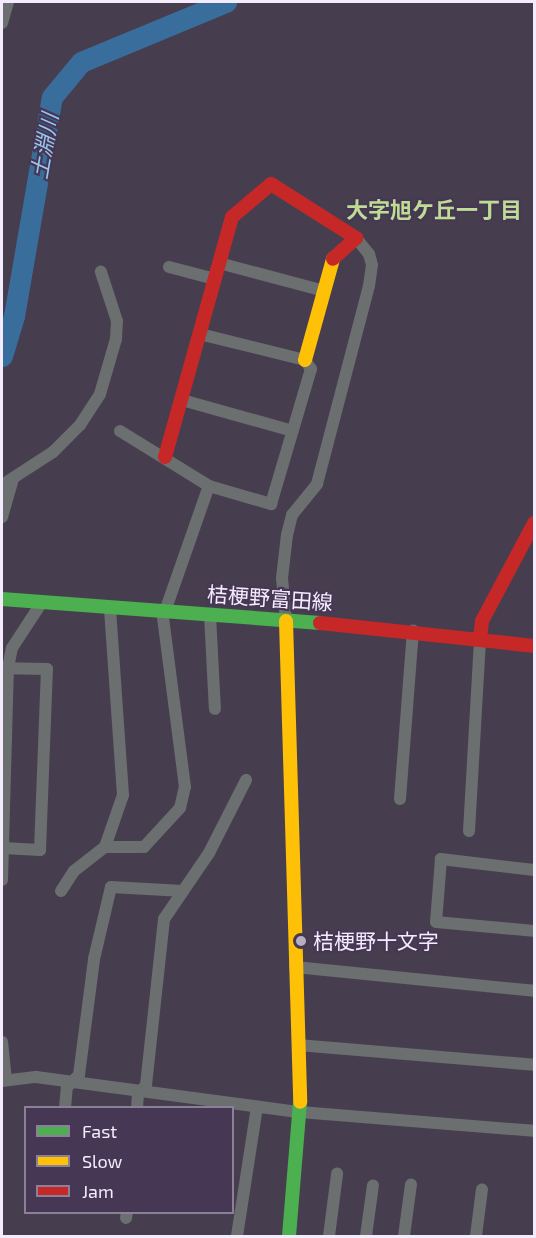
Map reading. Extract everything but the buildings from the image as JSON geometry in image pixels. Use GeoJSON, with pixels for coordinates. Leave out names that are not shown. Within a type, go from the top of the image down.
{"type":"FeatureCollection","features":[{"type":"Feature","properties":{"kind":"street"},"geometry":{"type":"LineString","coordinates":[[2,23],[8,2]]}},
{"type":"Feature","properties":{"kind":"street"},"geometry":{"type":"LineString","coordinates":[[165,457],[232,218],[271,184],[356,238],[369,254],[372,265],[369,286],[317,484],[292,515],[287,535],[282,578],[286,621],[300,1112],[288,1236]]}},
{"type":"Feature","properties":{"kind":"street"},"geometry":{"type":"LineString","coordinates":[[305,360],[332,261],[356,238]]}},
{"type":"Feature","properties":{"kind":"street"},"geometry":{"type":"LineString","coordinates":[[219,263],[324,291]]}},
{"type":"Feature","properties":{"kind":"street"},"geometry":{"type":"LineString","coordinates":[[170,267],[215,279]]}},
{"type":"Feature","properties":{"kind":"street"},"geometry":{"type":"LineString","coordinates":[[2,517],[7,482],[53,452],[80,425],[100,394],[117,321],[101,272]]}},
{"type":"Feature","properties":{"kind":"street"},"geometry":{"type":"LineString","coordinates":[[120,431],[209,486],[271,504],[311,369],[305,360],[200,334]]}},
{"type":"Feature","properties":{"kind":"street"},"geometry":{"type":"LineString","coordinates":[[182,400],[293,431]]}},
{"type":"Feature","properties":{"kind":"street"},"geometry":{"type":"LineString","coordinates":[[105,847],[144,847],[180,808],[186,787],[163,617],[209,486]]}},
{"type":"Feature","properties":{"kind":"street"},"geometry":{"type":"LineString","coordinates":[[468,831],[482,621],[534,523]]}},
{"type":"Feature","properties":{"kind":"street","name":"桔梗野富田線"},"geometry":{"type":"LineString","coordinates":[[2,599],[413,630],[534,646]]}},
{"type":"Feature","properties":{"kind":"street"},"geometry":{"type":"LineString","coordinates":[[2,880],[8,668],[12,648],[42,602]]}},
{"type":"Feature","properties":{"kind":"street"},"geometry":{"type":"LineString","coordinates":[[61,891],[74,871],[105,847],[123,795],[111,607]]}},
{"type":"Feature","properties":{"kind":"street"},"geometry":{"type":"LineString","coordinates":[[210,615],[215,709]]}},
{"type":"Feature","properties":{"kind":"street"},"geometry":{"type":"LineString","coordinates":[[400,799],[413,630]]}},
{"type":"Feature","properties":{"kind":"street"},"geometry":{"type":"LineString","coordinates":[[3,848],[40,850],[47,669],[8,668]]}},
{"type":"Feature","properties":{"kind":"street"},"geometry":{"type":"LineString","coordinates":[[137,1106],[143,1090],[164,919],[209,853],[246,780]]}},
{"type":"Feature","properties":{"kind":"street"},"geometry":{"type":"LineString","coordinates":[[534,870],[441,859],[436,921],[534,932]]}},
{"type":"Feature","properties":{"kind":"street"},"geometry":{"type":"LineString","coordinates":[[65,1106],[67,1087],[80,1075],[94,959],[111,887],[183,891]]}},
{"type":"Feature","properties":{"kind":"street"},"geometry":{"type":"LineString","coordinates":[[296,967],[534,991]]}},
{"type":"Feature","properties":{"kind":"street"},"geometry":{"type":"LineString","coordinates":[[2,1042],[4,1080],[73,1080],[300,1112],[534,1131]]}},
{"type":"Feature","properties":{"kind":"street"},"geometry":{"type":"LineString","coordinates":[[298,1045],[534,1065]]}},
{"type":"Feature","properties":{"kind":"street"},"geometry":{"type":"LineString","coordinates":[[237,1236],[257,1107]]}},
{"type":"Feature","properties":{"kind":"street"},"geometry":{"type":"LineString","coordinates":[[330,1236],[337,1174]]}},
{"type":"Feature","properties":{"kind":"street"},"geometry":{"type":"LineString","coordinates":[[404,1236],[411,1184]]}},
{"type":"Feature","properties":{"kind":"street"},"geometry":{"type":"LineString","coordinates":[[366,1236],[373,1185]]}},
{"type":"Feature","properties":{"kind":"street"},"geometry":{"type":"LineString","coordinates":[[476,1236],[482,1189]]}},
{"type":"Feature","properties":{"kind":"waterway","name":"土淵川"},"geometry":{"type":"LineString","coordinates":[[2,356],[14,316],[52,97],[81,62],[226,2]]}},
{"type":"Feature","properties":{"kind":"traffic: fast"},"geometry":{"type":"LineString","coordinates":[[2,599],[320,623]]}},
{"type":"Feature","properties":{"kind":"traffic: fast"},"geometry":{"type":"LineString","coordinates":[[289,1236],[300,1102]]}},
{"type":"Feature","properties":{"kind":"traffic: slow"},"geometry":{"type":"LineString","coordinates":[[305,360],[333,259]]}},
{"type":"Feature","properties":{"kind":"traffic: slow"},"geometry":{"type":"LineString","coordinates":[[286,621],[300,1102]]}},
{"type":"Feature","properties":{"kind":"traffic: jam"},"geometry":{"type":"LineString","coordinates":[[165,457],[232,217],[271,184],[356,238],[333,259]]}},
{"type":"Feature","properties":{"kind":"traffic: jam"},"geometry":{"type":"LineString","coordinates":[[480,638],[482,621],[534,523]]}},
{"type":"Feature","properties":{"kind":"traffic: jam"},"geometry":{"type":"LineString","coordinates":[[320,623],[534,646]]}},
{"type":"Feature","properties":{"kind":"place","name":"桔梗野十文字"},"geometry":{"type":"Point","coordinates":[301,941]}},
{"type":"Feature","properties":{"kind":"district","name":"大字旭ケ丘一丁目"},"geometry":{"type":"Point","coordinates":[434,210]}}]}
